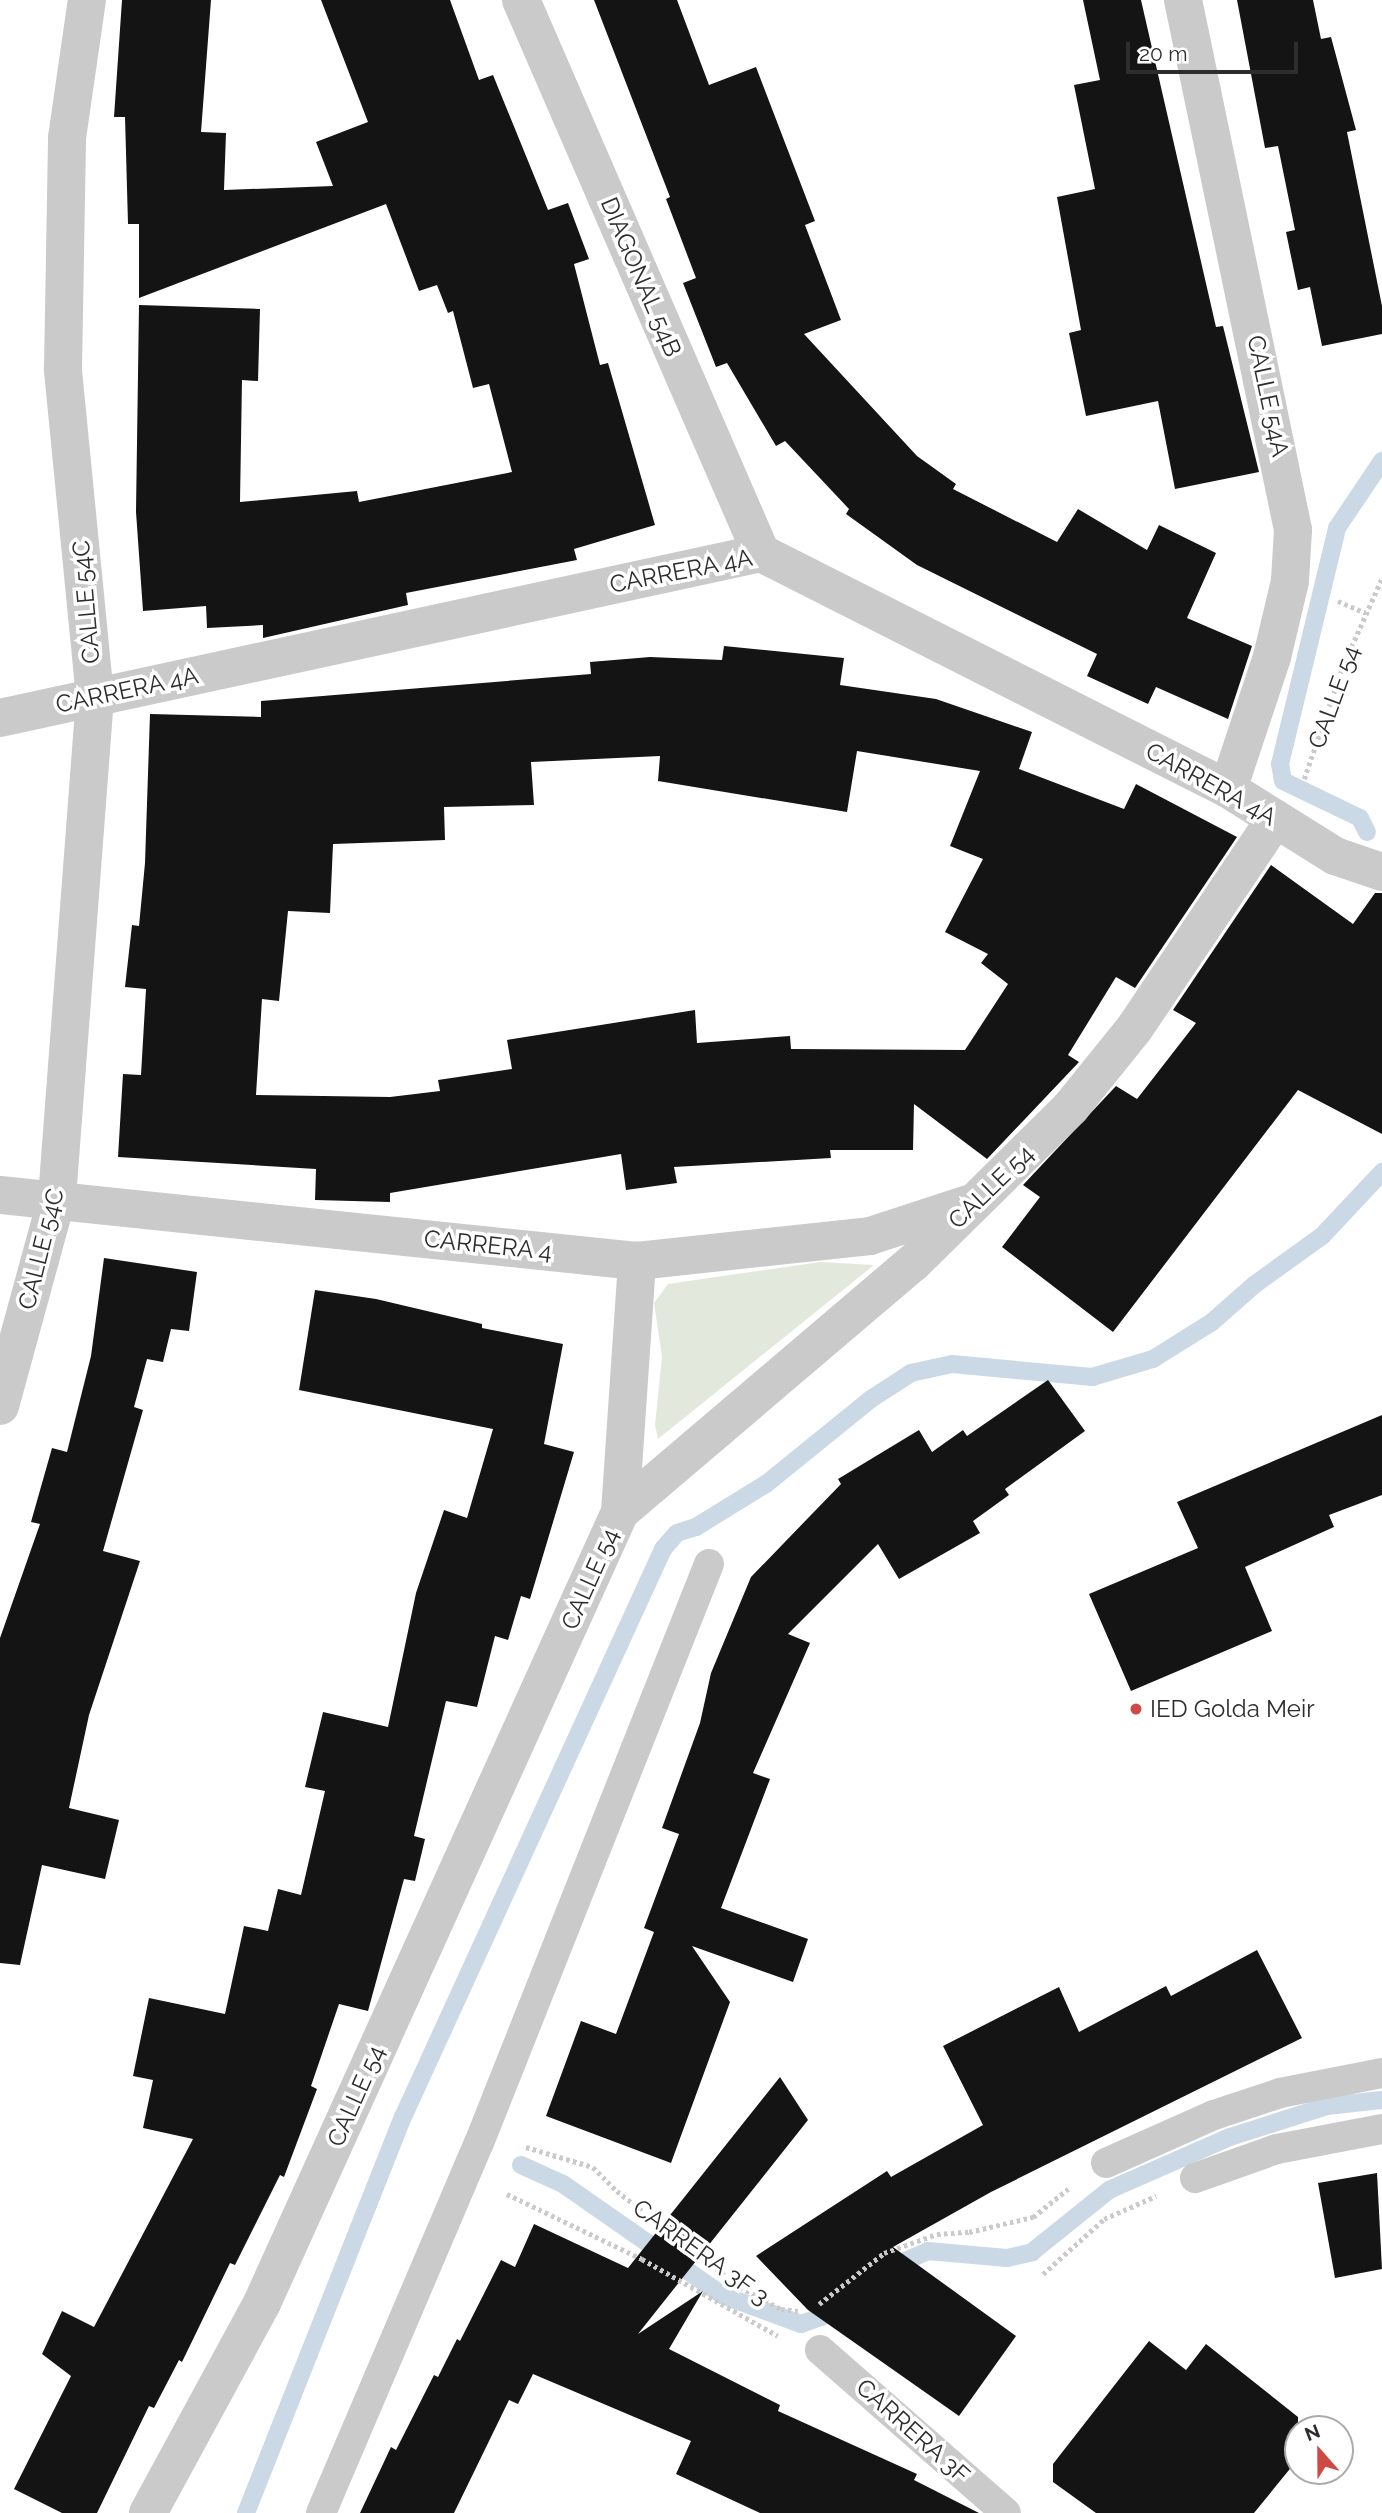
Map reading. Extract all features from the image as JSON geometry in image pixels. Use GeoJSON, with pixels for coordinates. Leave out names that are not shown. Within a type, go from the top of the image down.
{"type":"FeatureCollection","features":[{"type":"Feature","properties":{"kind":"street","name":"CALLE 54C"},"geometry":{"type":"LineString","coordinates":[[0,1406],[57,1198],[94,697],[63,369],[67,138],[87,0]]}},
{"type":"Feature","properties":{"kind":"street","name":"DIAGONAL 54B"},"geometry":{"type":"LineString","coordinates":[[521,0],[761,553]]}},
{"type":"Feature","properties":{"kind":"street","name":"CALLE 54A"},"geometry":{"type":"LineString","coordinates":[[1183,0],[1293,530],[1290,581],[1272,657],[1228,789]]}},
{"type":"Feature","properties":{"kind":"street","name":"CARRERA 4A"},"geometry":{"type":"LineString","coordinates":[[0,718],[761,553],[1228,789],[1335,856],[1382,872]]}},
{"type":"Feature","properties":{"kind":"street","name":"CALLE 54"},"geometry":{"type":"LineString","coordinates":[[148,2513],[262,2303],[620,1512],[913,1264],[972,1202],[1071,1107],[1134,1029],[1276,819]]}},
{"type":"Feature","properties":{"kind":"street","name":"CARRERA 4"},"geometry":{"type":"LineString","coordinates":[[0,1195],[57,1198],[637,1261],[870,1236],[972,1202]]}},
{"type":"Feature","properties":{"kind":"street"},"geometry":{"type":"LineString","coordinates":[[620,1512],[637,1261]]}},
{"type":"Feature","properties":{"kind":"lane"},"geometry":{"type":"LineString","coordinates":[[321,2513],[465,2176],[709,1564]]}},
{"type":"Feature","properties":{"kind":"lane"},"geometry":{"type":"LineString","coordinates":[[1106,2163],[1214,2115],[1280,2092],[1382,2073]]}},
{"type":"Feature","properties":{"kind":"lane"},"geometry":{"type":"LineString","coordinates":[[1195,2178],[1276,2149],[1382,2129]]}},
{"type":"Feature","properties":{"kind":"lane","name":"CARRERA 3F"},"geometry":{"type":"LineString","coordinates":[[820,2350],[1006,2513]]}},
{"type":"Feature","properties":{"kind":"path","name":"CALLE 54"},"geometry":{"type":"LineString","coordinates":[[1303,779],[1382,578]]}},
{"type":"Feature","properties":{"kind":"path"},"geometry":{"type":"LineString","coordinates":[[1340,602],[1366,613]]}},
{"type":"Feature","properties":{"kind":"path","name":"CARRERA 3F 3"},"geometry":{"type":"LineString","coordinates":[[482,2133],[593,2167],[617,2191],[740,2287],[781,2309],[801,2311]]}},
{"type":"Feature","properties":{"kind":"path"},"geometry":{"type":"LineString","coordinates":[[813,2308],[884,2253],[937,2234],[970,2232],[1033,2217],[1106,2163]]}},
{"type":"Feature","properties":{"kind":"path","name":"CARRERA 3F 3"},"geometry":{"type":"LineString","coordinates":[[465,2176],[642,2259],[774,2335],[820,2350]]}},
{"type":"Feature","properties":{"kind":"path"},"geometry":{"type":"LineString","coordinates":[[1043,2274],[1104,2219],[1195,2178]]}},
{"type":"Feature","properties":{"kind":"shaded area"},"geometry":{"type":"Polygon","coordinates":[[[820,1262],[874,1265],[658,1439],[655,1425],[662,1357],[654,1303],[668,1284],[820,1262]]]}},
{"type":"Feature","properties":{"kind":"building"},"geometry":{"type":"Polygon","coordinates":[[[122,0],[211,0],[201,132],[226,133],[224,190],[333,186],[316,142],[368,122],[321,0],[450,0],[479,80],[493,75],[548,210],[568,203],[589,259],[574,264],[600,365],[608,363],[655,525],[574,549],[577,560],[406,593],[408,605],[263,638],[263,625],[207,628],[206,606],[143,611],[136,512],[139,305],[260,309],[258,381],[242,380],[240,502],[357,491],[359,502],[512,472],[489,384],[473,388],[453,311],[448,313],[437,285],[419,291],[386,204],[139,298],[139,224],[128,224],[125,117],[114,117],[122,0]]]}},
{"type":"Feature","properties":{"kind":"building"},"geometry":{"type":"Polygon","coordinates":[[[594,0],[677,0],[709,85],[756,67],[815,221],[805,225],[841,320],[804,334],[917,456],[956,484],[953,489],[1057,542],[1078,509],[1147,550],[1159,525],[1216,553],[1187,618],[1252,646],[1228,719],[1156,687],[1148,704],[1087,676],[1097,654],[917,565],[846,514],[849,509],[785,441],[776,446],[727,363],[716,367],[683,283],[696,278],[666,199],[670,197],[594,0]]]}},
{"type":"Feature","properties":{"kind":"building"},"geometry":{"type":"Polygon","coordinates":[[[1083,0],[1141,0],[1216,327],[1223,326],[1259,472],[1175,489],[1158,401],[1086,416],[1069,333],[1081,330],[1057,197],[1095,189],[1074,85],[1100,80],[1083,0]]]}},
{"type":"Feature","properties":{"kind":"building"},"geometry":{"type":"Polygon","coordinates":[[[1237,0],[1313,0],[1321,39],[1331,37],[1356,130],[1347,132],[1382,306],[1382,334],[1322,346],[1310,287],[1298,290],[1286,232],[1295,230],[1278,146],[1265,148],[1237,0]]]}},
{"type":"Feature","properties":{"kind":"building"},"geometry":{"type":"Polygon","coordinates":[[[724,646],[844,658],[840,685],[936,699],[1032,732],[1019,769],[1124,809],[1136,784],[1237,837],[1135,988],[1116,977],[1068,1055],[1079,1062],[987,1159],[914,1104],[913,1150],[830,1150],[831,1158],[674,1167],[677,1183],[626,1190],[621,1154],[390,1193],[390,1202],[315,1200],[316,1169],[118,1157],[123,1074],[141,1075],[146,989],[125,987],[132,925],[139,926],[145,863],[150,714],[261,717],[261,701],[591,674],[590,662],[650,657],[722,660],[724,646]],[[857,751],[847,812],[658,781],[660,756],[531,762],[534,805],[444,807],[445,840],[333,844],[330,913],[288,911],[279,1001],[262,999],[256,1095],[390,1097],[440,1091],[438,1080],[512,1069],[507,1040],[695,1010],[697,1043],[790,1036],[791,1049],[965,1050],[1008,984],[981,963],[988,954],[945,932],[983,859],[950,846],[980,771],[857,751]]]}},
{"type":"Feature","properties":{"kind":"building"},"geometry":{"type":"Polygon","coordinates":[[[1271,865],[1353,924],[1375,893],[1382,893],[1382,1134],[1298,1090],[1113,1332],[1002,1247],[1040,1197],[1023,1185],[1116,1086],[1137,1099],[1196,1023],[1173,1010],[1271,865]]]}},
{"type":"Feature","properties":{"kind":"building"},"geometry":{"type":"Polygon","coordinates":[[[104,1258],[197,1272],[189,1331],[171,1329],[163,1362],[147,1359],[134,1407],[143,1410],[103,1551],[140,1561],[89,1715],[69,1808],[119,1820],[105,1879],[42,1865],[20,1965],[0,1963],[0,1638],[40,1524],[31,1522],[52,1448],[67,1452],[91,1356],[104,1258]]]}},
{"type":"Feature","properties":{"kind":"building"},"geometry":{"type":"Polygon","coordinates":[[[315,1290],[376,1299],[482,1324],[482,1328],[563,1344],[544,1444],[574,1452],[530,1599],[521,1596],[508,1640],[495,1636],[477,1707],[446,1701],[414,1836],[425,1839],[415,1881],[404,1879],[368,2011],[339,2004],[311,2086],[317,2089],[284,2177],[280,2175],[235,2265],[230,2263],[182,2362],[179,2360],[154,2408],[149,2406],[97,2513],[62,2513],[14,2489],[71,2376],[42,2354],[62,2311],[94,2327],[193,2139],[143,2128],[153,2080],[133,2076],[149,1998],[225,2014],[244,1926],[268,1931],[278,1889],[301,1895],[325,1791],[305,1787],[323,1712],[388,1727],[416,1593],[444,1510],[467,1518],[493,1429],[299,1390],[315,1290]]]}},
{"type":"Feature","properties":{"kind":"building"},"geometry":{"type":"Polygon","coordinates":[[[1048,1380],[1085,1431],[1005,1489],[1009,1495],[973,1521],[980,1533],[899,1579],[878,1544],[788,1634],[810,1643],[753,1773],[770,1779],[721,1908],[808,1939],[793,1982],[692,1946],[730,2002],[671,2163],[546,2116],[581,2021],[616,2034],[654,1932],[644,1928],[679,1834],[662,1828],[700,1723],[711,1673],[751,1577],[841,1484],[838,1479],[919,1430],[932,1452],[963,1430],[967,1436],[1048,1380]]]}},
{"type":"Feature","properties":{"kind":"building"},"geometry":{"type":"Polygon","coordinates":[[[1382,1415],[1382,1495],[1329,1515],[1334,1527],[1245,1567],[1272,1631],[1131,1691],[1089,1594],[1198,1548],[1177,1502],[1382,1415]]]}},
{"type":"Feature","properties":{"kind":"building"},"geometry":{"type":"Polygon","coordinates":[[[1257,1950],[1302,2038],[991,2192],[893,2247],[1016,2336],[959,2416],[808,2310],[756,2256],[887,2171],[891,2177],[983,2125],[943,2046],[1059,1987],[1079,2032],[1166,1986],[1171,1996],[1257,1950]]]}},
{"type":"Feature","properties":{"kind":"building"},"geometry":{"type":"Polygon","coordinates":[[[780,2077],[808,2120],[638,2334],[703,2291],[669,2349],[780,2405],[778,2411],[917,2474],[914,2480],[979,2513],[760,2513],[676,2474],[691,2441],[533,2374],[518,2404],[509,2400],[454,2513],[360,2513],[391,2447],[396,2450],[434,2375],[438,2377],[457,2339],[460,2341],[501,2260],[515,2267],[534,2224],[628,2268],[780,2077]]]}},
{"type":"Feature","properties":{"kind":"building"},"geometry":{"type":"Polygon","coordinates":[[[1377,2173],[1382,2269],[1335,2278],[1318,2183],[1377,2173]]]}},
{"type":"Feature","properties":{"kind":"building"},"geometry":{"type":"Polygon","coordinates":[[[1149,2341],[1186,2370],[1206,2344],[1295,2415],[1284,2415],[1284,2476],[1254,2513],[1096,2513],[1053,2482],[1053,2464],[1149,2341]]]}},
{"type":"Feature","properties":{"kind":"waterway"},"geometry":{"type":"LineString","coordinates":[[1367,832],[1360,818],[1283,781],[1280,764],[1337,528],[1382,461]]}},
{"type":"Feature","properties":{"kind":"waterway"},"geometry":{"type":"LineString","coordinates":[[246,2513],[403,2117],[663,1549],[677,1533],[696,1527],[766,1484],[871,1399],[911,1373],[952,1364],[1092,1377],[1153,1359],[1212,1322],[1254,1285],[1322,1236],[1382,1172]]}},
{"type":"Feature","properties":{"kind":"waterway"},"geometry":{"type":"LineString","coordinates":[[887,2269],[928,2251],[1007,2258],[1032,2252],[1109,2190],[1230,2137],[1327,2106],[1382,2100]]}},
{"type":"Feature","properties":{"kind":"waterway"},"geometry":{"type":"LineString","coordinates":[[521,2165],[563,2184],[722,2295],[801,2324],[841,2310]]}},
{"type":"Feature","properties":{"kind":"place","name":"IED Golda Meir"},"geometry":{"type":"Point","coordinates":[1136,1709]}}]}
